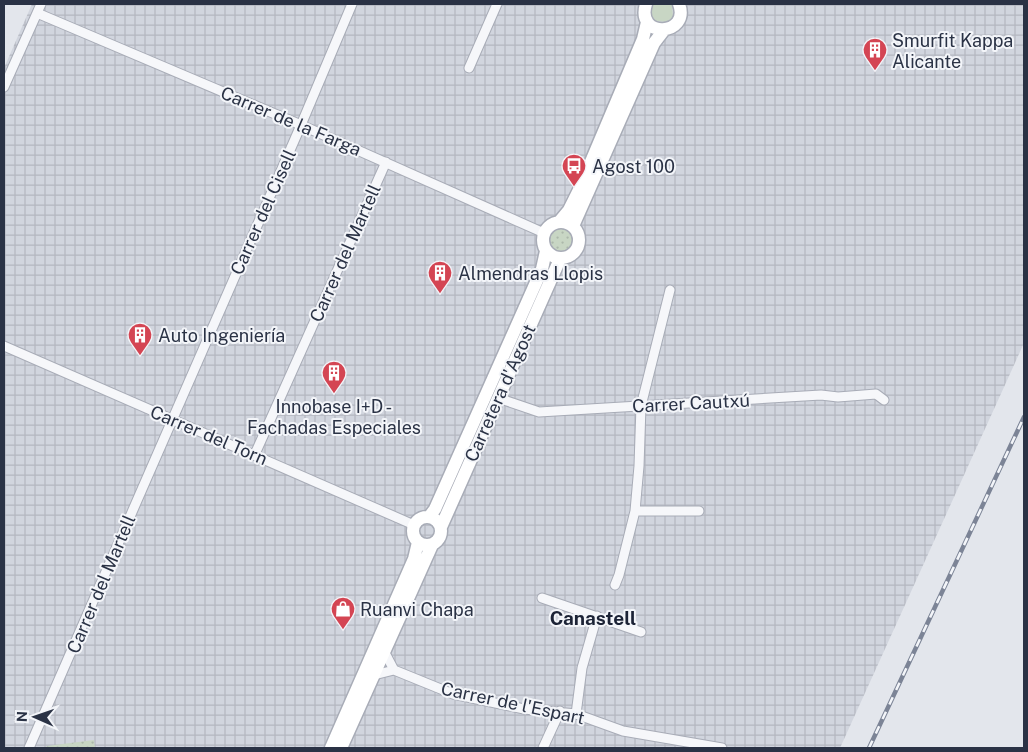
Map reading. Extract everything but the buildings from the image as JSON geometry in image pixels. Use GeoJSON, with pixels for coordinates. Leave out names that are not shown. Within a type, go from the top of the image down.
{"type":"FeatureCollection","features":[{"type":"Feature","properties":{"kind":"main road"},"geometry":{"type":"LineString","coordinates":[[646,4],[645,16],[648,22],[652,26],[664,30]]}},
{"type":"Feature","properties":{"kind":"main road"},"geometry":{"type":"LineString","coordinates":[[574,226],[654,43],[664,30],[670,28],[679,20],[681,14],[679,4]]}},
{"type":"Feature","properties":{"kind":"main road"},"geometry":{"type":"LineString","coordinates":[[559,222],[574,226],[579,236],[578,248],[571,256],[560,259],[546,251],[543,242],[544,233],[548,227],[559,222],[569,210],[579,190],[643,39],[648,22]]}},
{"type":"Feature","properties":{"kind":"main road","name":"Carretera d'Agost"},"geometry":{"type":"LineString","coordinates":[[429,517],[435,509],[542,269],[546,251]]}},
{"type":"Feature","properties":{"kind":"main road","name":"Carretera d'Agost"},"geometry":{"type":"LineString","coordinates":[[441,527],[560,259]]}},
{"type":"Feature","properties":{"kind":"main road"},"geometry":{"type":"LineString","coordinates":[[331,748],[414,559],[418,542],[413,532],[414,525],[420,518],[429,517],[437,520],[441,527],[440,538],[432,545],[341,748]]}},
{"type":"Feature","properties":{"kind":"main road"},"geometry":{"type":"LineString","coordinates":[[418,542],[432,545]]}},
{"type":"Feature","properties":{"kind":"street"},"geometry":{"type":"LineString","coordinates":[[4,87],[41,4]]}},
{"type":"Feature","properties":{"kind":"street","name":"Carrer del Cisell"},"geometry":{"type":"LineString","coordinates":[[171,420],[302,125],[352,4]]}},
{"type":"Feature","properties":{"kind":"street"},"geometry":{"type":"LineString","coordinates":[[469,68],[498,4]]}},
{"type":"Feature","properties":{"kind":"street","name":"Carrer de la Farga"},"geometry":{"type":"LineString","coordinates":[[37,13],[302,125],[544,233]]}},
{"type":"Feature","properties":{"kind":"street","name":"Carrer del Martell"},"geometry":{"type":"LineString","coordinates":[[254,454],[386,162]]}},
{"type":"Feature","properties":{"kind":"street"},"geometry":{"type":"LineString","coordinates":[[614,586],[619,575],[634,511],[639,466],[641,406],[670,290]]}},
{"type":"Feature","properties":{"kind":"street","name":"Carrer del Torn"},"geometry":{"type":"LineString","coordinates":[[4,346],[414,525]]}},
{"type":"Feature","properties":{"kind":"street","name":"Carrer Cautxú"},"geometry":{"type":"LineString","coordinates":[[498,398],[539,412],[821,395],[838,398],[876,394],[884,400]]}},
{"type":"Feature","properties":{"kind":"street","name":"Carrer del Martell"},"geometry":{"type":"LineString","coordinates":[[29,748],[171,420]]}},
{"type":"Feature","properties":{"kind":"street"},"geometry":{"type":"LineString","coordinates":[[634,511],[699,511]]}},
{"type":"Feature","properties":{"kind":"street"},"geometry":{"type":"LineString","coordinates":[[542,598],[641,632]]}},
{"type":"Feature","properties":{"kind":"street"},"geometry":{"type":"LineString","coordinates":[[576,714],[582,668],[597,616]]}},
{"type":"Feature","properties":{"kind":"street"},"geometry":{"type":"LineString","coordinates":[[374,675],[394,670],[384,651]]}},
{"type":"Feature","properties":{"kind":"street","name":"Carrer de l'Espart"},"geometry":{"type":"LineString","coordinates":[[394,670],[453,694],[524,709],[576,714],[623,731],[722,748]]}},
{"type":"Feature","properties":{"kind":"street"},"geometry":{"type":"LineString","coordinates":[[543,748],[560,711]]}},
{"type":"Feature","properties":{"kind":"shaded area"},"geometry":{"type":"Polygon","coordinates":[[[32,4],[1024,4],[1024,343],[840,748],[4,748],[4,68],[32,4]]]}},
{"type":"Feature","properties":{"kind":"green space"},"geometry":{"type":"Polygon","coordinates":[[[653,4],[672,4],[673,17],[667,22],[656,21],[651,15],[653,4]]]}},
{"type":"Feature","properties":{"kind":"green space"},"geometry":{"type":"Polygon","coordinates":[[[561,228],[566,229],[572,235],[572,245],[566,251],[561,252],[556,251],[550,245],[549,240],[550,235],[556,229],[561,228]]]}},
{"type":"Feature","properties":{"kind":"green space"},"geometry":{"type":"Polygon","coordinates":[[[94,740],[95,748],[45,748],[47,746],[94,740]]]}},
{"type":"Feature","properties":{"kind":"railway"},"geometry":{"type":"LineString","coordinates":[[869,748],[1024,417]]}},
{"type":"Feature","properties":{"kind":"place","name":"Smurfit Kappa Alicante"},"geometry":{"type":"Point","coordinates":[875,71]}},
{"type":"Feature","properties":{"kind":"place","name":"Agost 100"},"geometry":{"type":"Point","coordinates":[574,187]}},
{"type":"Feature","properties":{"kind":"place","name":"Almendras Llopis"},"geometry":{"type":"Point","coordinates":[440,294]}},
{"type":"Feature","properties":{"kind":"place","name":"Auto Ingeniería"},"geometry":{"type":"Point","coordinates":[140,356]}},
{"type":"Feature","properties":{"kind":"place","name":"Innobase I+D - Fachadas Especiales"},"geometry":{"type":"Point","coordinates":[334,394]}},
{"type":"Feature","properties":{"kind":"place","name":"Ruanvi Chapa"},"geometry":{"type":"Point","coordinates":[343,630]}},
{"type":"Feature","properties":{"kind":"district","name":"Canastell"},"geometry":{"type":"Point","coordinates":[593,618]}}]}
